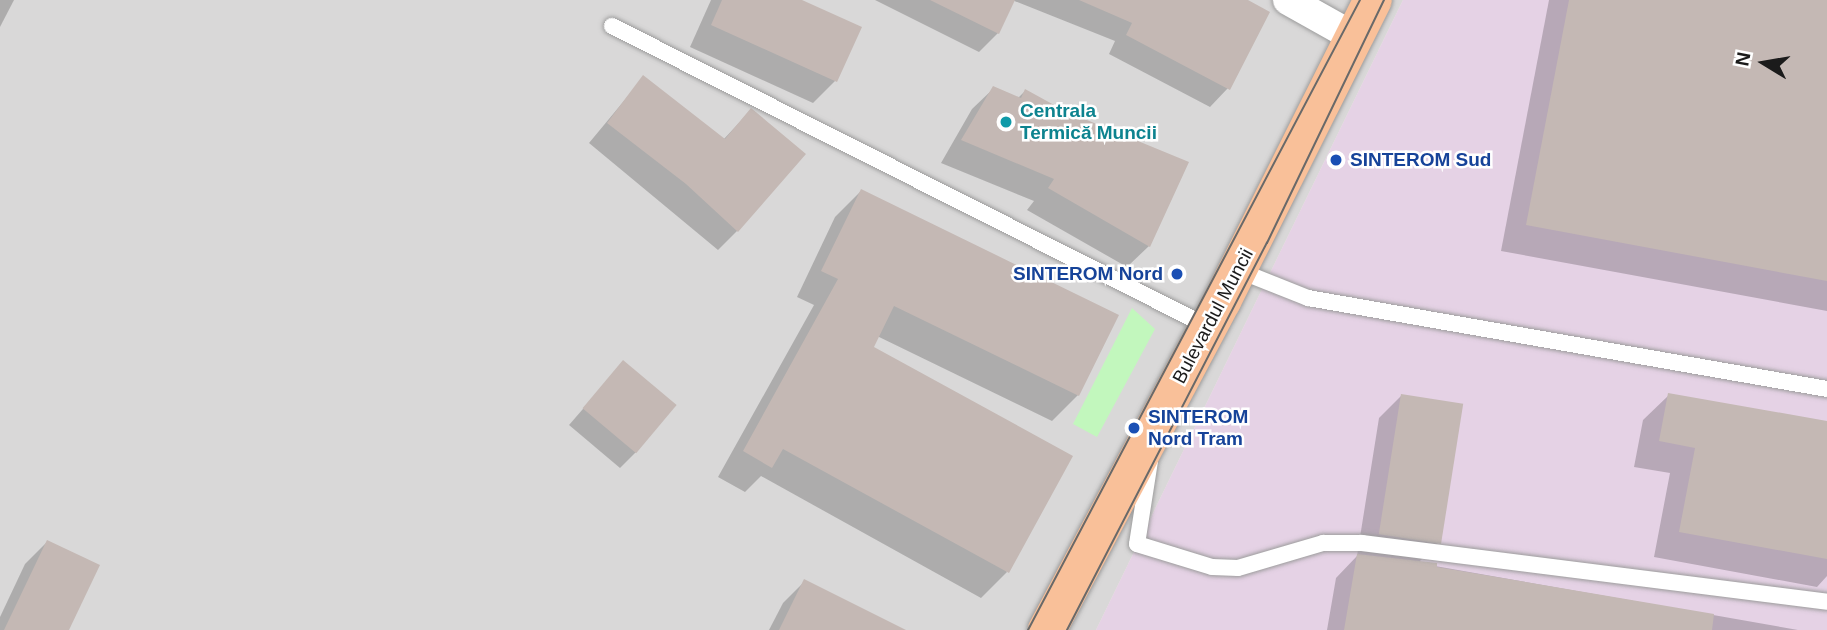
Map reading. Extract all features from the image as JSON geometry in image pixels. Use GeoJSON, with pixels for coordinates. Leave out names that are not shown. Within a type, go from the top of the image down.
{"type":"FeatureCollection","features":[{"type":"Feature","properties":{"kind":"main road","name":"Bulevardul Muncii"},"geometry":{"type":"LineString","coordinates":[[1047,630],[1209,327],[1231,266],[1373,0]]}},
{"type":"Feature","properties":{"kind":"street"},"geometry":{"type":"LineString","coordinates":[[1288,0],[1354,37]]}},
{"type":"Feature","properties":{"kind":"lane"},"geometry":{"type":"LineString","coordinates":[[612,26],[1209,327]]}},
{"type":"Feature","properties":{"kind":"lane"},"geometry":{"type":"LineString","coordinates":[[1231,266],[1308,298],[1827,389]]}},
{"type":"Feature","properties":{"kind":"lane"},"geometry":{"type":"LineString","coordinates":[[1138,457],[1152,462],[1137,544],[1212,567],[1238,568],[1323,542],[1362,543],[1827,601]]}},
{"type":"Feature","properties":{"kind":"shaded area"},"geometry":{"type":"Polygon","coordinates":[[[0,0],[1403,0],[1096,630],[0,630],[0,0]]]}},
{"type":"Feature","properties":{"kind":"shaded area"},"geometry":{"type":"Polygon","coordinates":[[[1403,0],[1827,0],[1827,630],[1096,630],[1403,0]]]}},
{"type":"Feature","properties":{"kind":"green space"},"geometry":{"type":"Polygon","coordinates":[[[1132,308],[1155,329],[1097,437],[1073,424],[1132,308]]]}},
{"type":"Feature","properties":{"kind":"building"},"geometry":{"type":"Polygon","coordinates":[[[722,0],[802,0],[862,27],[837,82],[711,25],[722,0]]]}},
{"type":"Feature","properties":{"kind":"building"},"geometry":{"type":"Polygon","coordinates":[[[930,0],[1015,0],[999,34],[930,0]]]}},
{"type":"Feature","properties":{"kind":"building"},"geometry":{"type":"Polygon","coordinates":[[[1079,0],[1248,0],[1270,12],[1230,90],[1126,35],[1132,23],[1079,0]]]}},
{"type":"Feature","properties":{"kind":"building"},"geometry":{"type":"Polygon","coordinates":[[[1569,0],[1827,0],[1827,281],[1526,225],[1569,0]]]}},
{"type":"Feature","properties":{"kind":"building"},"geometry":{"type":"Polygon","coordinates":[[[643,75],[725,139],[751,108],[806,154],[738,232],[686,184],[607,123],[643,75]]]}},
{"type":"Feature","properties":{"kind":"building"},"geometry":{"type":"Polygon","coordinates":[[[993,86],[1021,98],[1025,89],[1065,111],[1189,162],[1150,247],[1048,188],[1054,179],[961,140],[993,86]]]}},
{"type":"Feature","properties":{"kind":"building"},"geometry":{"type":"Polygon","coordinates":[[[861,189],[1119,315],[1079,396],[894,306],[874,347],[1073,456],[1009,573],[783,449],[772,468],[743,451],[838,279],[821,271],[861,189]]]}},
{"type":"Feature","properties":{"kind":"building"},"geometry":{"type":"Polygon","coordinates":[[[623,360],[677,405],[636,453],[583,408],[623,360]]]}},
{"type":"Feature","properties":{"kind":"building"},"geometry":{"type":"Polygon","coordinates":[[[1668,393],[1827,421],[1827,559],[1679,532],[1695,448],[1659,441],[1668,393]]]}},
{"type":"Feature","properties":{"kind":"building"},"geometry":{"type":"Polygon","coordinates":[[[1401,394],[1463,404],[1441,544],[1379,534],[1401,394]]]}},
{"type":"Feature","properties":{"kind":"building"},"geometry":{"type":"Polygon","coordinates":[[[47,540],[100,565],[69,630],[4,630],[47,540]]]}},
{"type":"Feature","properties":{"kind":"building"},"geometry":{"type":"Polygon","coordinates":[[[1357,554],[1437,563],[1437,567],[1714,614],[1712,630],[1344,630],[1357,554]]]}},
{"type":"Feature","properties":{"kind":"building"},"geometry":{"type":"Polygon","coordinates":[[[804,579],[906,630],[779,630],[804,579]]]}},
{"type":"Feature","properties":{"kind":"tram line"},"geometry":{"type":"LineString","coordinates":[[1028,630],[1360,0]]}},
{"type":"Feature","properties":{"kind":"tram line"},"geometry":{"type":"LineString","coordinates":[[1067,630],[1267,243],[1384,0]]}},
{"type":"Feature","properties":{"kind":"place","name":"Centrala Termică Muncii"},"geometry":{"type":"Point","coordinates":[1006,122]}},
{"type":"Feature","properties":{"kind":"place","name":"SINTEROM Sud"},"geometry":{"type":"Point","coordinates":[1336,160]}},
{"type":"Feature","properties":{"kind":"place","name":"SINTEROM Nord"},"geometry":{"type":"Point","coordinates":[1177,274]}},
{"type":"Feature","properties":{"kind":"place","name":"SINTEROM Nord Tram"},"geometry":{"type":"Point","coordinates":[1134,428]}}]}
